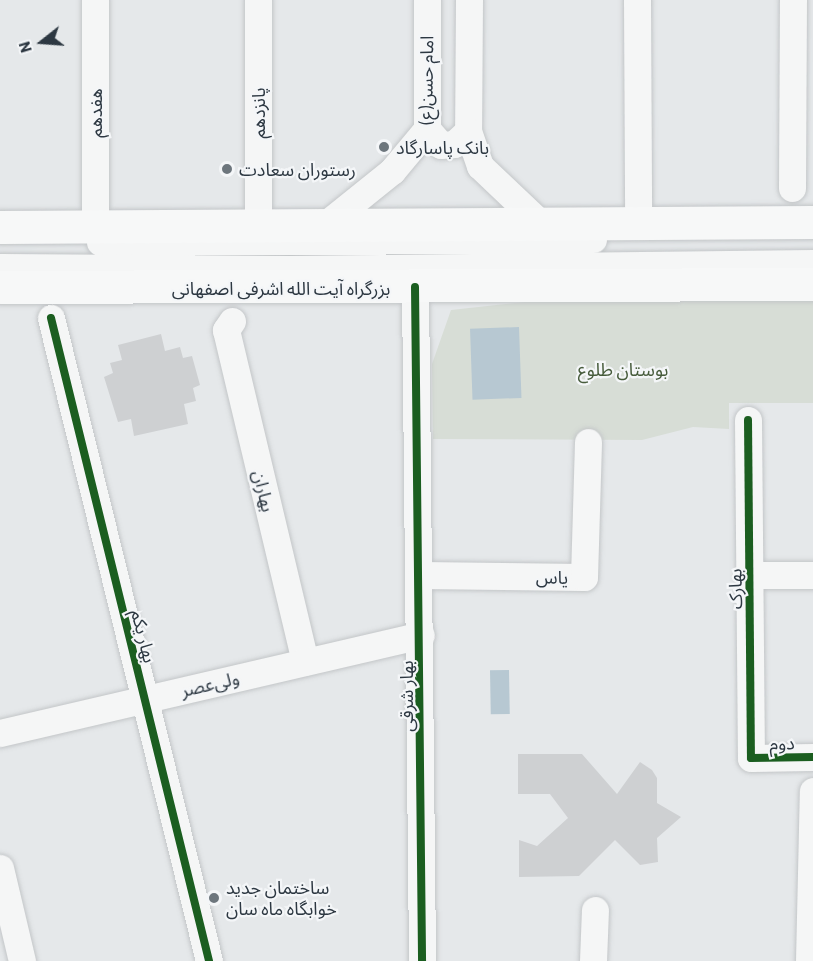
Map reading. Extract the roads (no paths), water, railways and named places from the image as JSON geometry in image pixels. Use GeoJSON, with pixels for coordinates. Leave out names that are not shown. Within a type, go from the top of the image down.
{"type":"FeatureCollection","features":[{"type":"Feature","properties":{"kind":"highway"},"geometry":{"type":"LineString","coordinates":[[0,227],[813,222]]}},
{"type":"Feature","properties":{"kind":"highway","name":"بزرگراه آیت الله اشرفی اصفهانی"},"geometry":{"type":"LineString","coordinates":[[0,287],[813,284]]}},
{"type":"Feature","properties":{"kind":"street","name":"هفدهم"},"geometry":{"type":"LineString","coordinates":[[95,0],[95,226]]}},
{"type":"Feature","properties":{"kind":"street","name":"پانزدهم"},"geometry":{"type":"LineString","coordinates":[[258,0],[258,226]]}},
{"type":"Feature","properties":{"kind":"street","name":"امام حسن(ع)"},"geometry":{"type":"LineString","coordinates":[[326,224],[392,171],[428,129],[427,0]]}},
{"type":"Feature","properties":{"kind":"street"},"geometry":{"type":"LineString","coordinates":[[469,0],[468,131],[480,166],[540,222]]}},
{"type":"Feature","properties":{"kind":"street"},"geometry":{"type":"LineString","coordinates":[[637,0],[638,223]]}},
{"type":"Feature","properties":{"kind":"street"},"geometry":{"type":"LineString","coordinates":[[792,188],[793,0]]}},
{"type":"Feature","properties":{"kind":"street"},"geometry":{"type":"LineString","coordinates":[[428,129],[441,145],[454,144],[468,131]]}},
{"type":"Feature","properties":{"kind":"street"},"geometry":{"type":"LineString","coordinates":[[0,242],[813,238]]}},
{"type":"Feature","properties":{"kind":"street"},"geometry":{"type":"LineString","coordinates":[[0,267],[289,269],[813,262]]}},
{"type":"Feature","properties":{"kind":"street","name":"بهار شرقی"},"geometry":{"type":"LineString","coordinates":[[415,287],[421,574],[422,961]]}},
{"type":"Feature","properties":{"kind":"street","name":"بهار یکم"},"geometry":{"type":"LineString","coordinates":[[51,318],[209,961]]}},
{"type":"Feature","properties":{"kind":"street","name":"بهاران"},"geometry":{"type":"LineString","coordinates":[[232,321],[226,330],[304,662]]}},
{"type":"Feature","properties":{"kind":"street","name":"بهارک"},"geometry":{"type":"LineString","coordinates":[[748,420],[752,758]]}},
{"type":"Feature","properties":{"kind":"street","name":"یاس"},"geometry":{"type":"LineString","coordinates":[[421,574],[584,578],[588,441]]}},
{"type":"Feature","properties":{"kind":"street"},"geometry":{"type":"LineString","coordinates":[[749,575],[813,575]]}},
{"type":"Feature","properties":{"kind":"street","name":"ولی‌عصر"},"geometry":{"type":"LineString","coordinates":[[0,733],[421,634]]}},
{"type":"Feature","properties":{"kind":"street","name":"دوم"},"geometry":{"type":"LineString","coordinates":[[752,758],[813,757]]}},
{"type":"Feature","properties":{"kind":"street"},"geometry":{"type":"LineString","coordinates":[[809,961],[813,790]]}},
{"type":"Feature","properties":{"kind":"street"},"geometry":{"type":"LineString","coordinates":[[0,868],[22,961]]}},
{"type":"Feature","properties":{"kind":"street"},"geometry":{"type":"LineString","coordinates":[[593,961],[595,910]]}},
{"type":"Feature","properties":{"kind":"place","name":"بانک پاسارگاد"},"geometry":{"type":"Point","coordinates":[384,147]}},
{"type":"Feature","properties":{"kind":"place","name":"رستوران سعادت"},"geometry":{"type":"Point","coordinates":[227,169]}},
{"type":"Feature","properties":{"kind":"place","name":"ساختمان جدید خوابگاه ماه سان"},"geometry":{"type":"Point","coordinates":[214,898]}},
{"type":"Feature","properties":{"kind":"park label","name":"بوستان طلوع"},"geometry":{"type":"Point","coordinates":[623,369]}}]}
